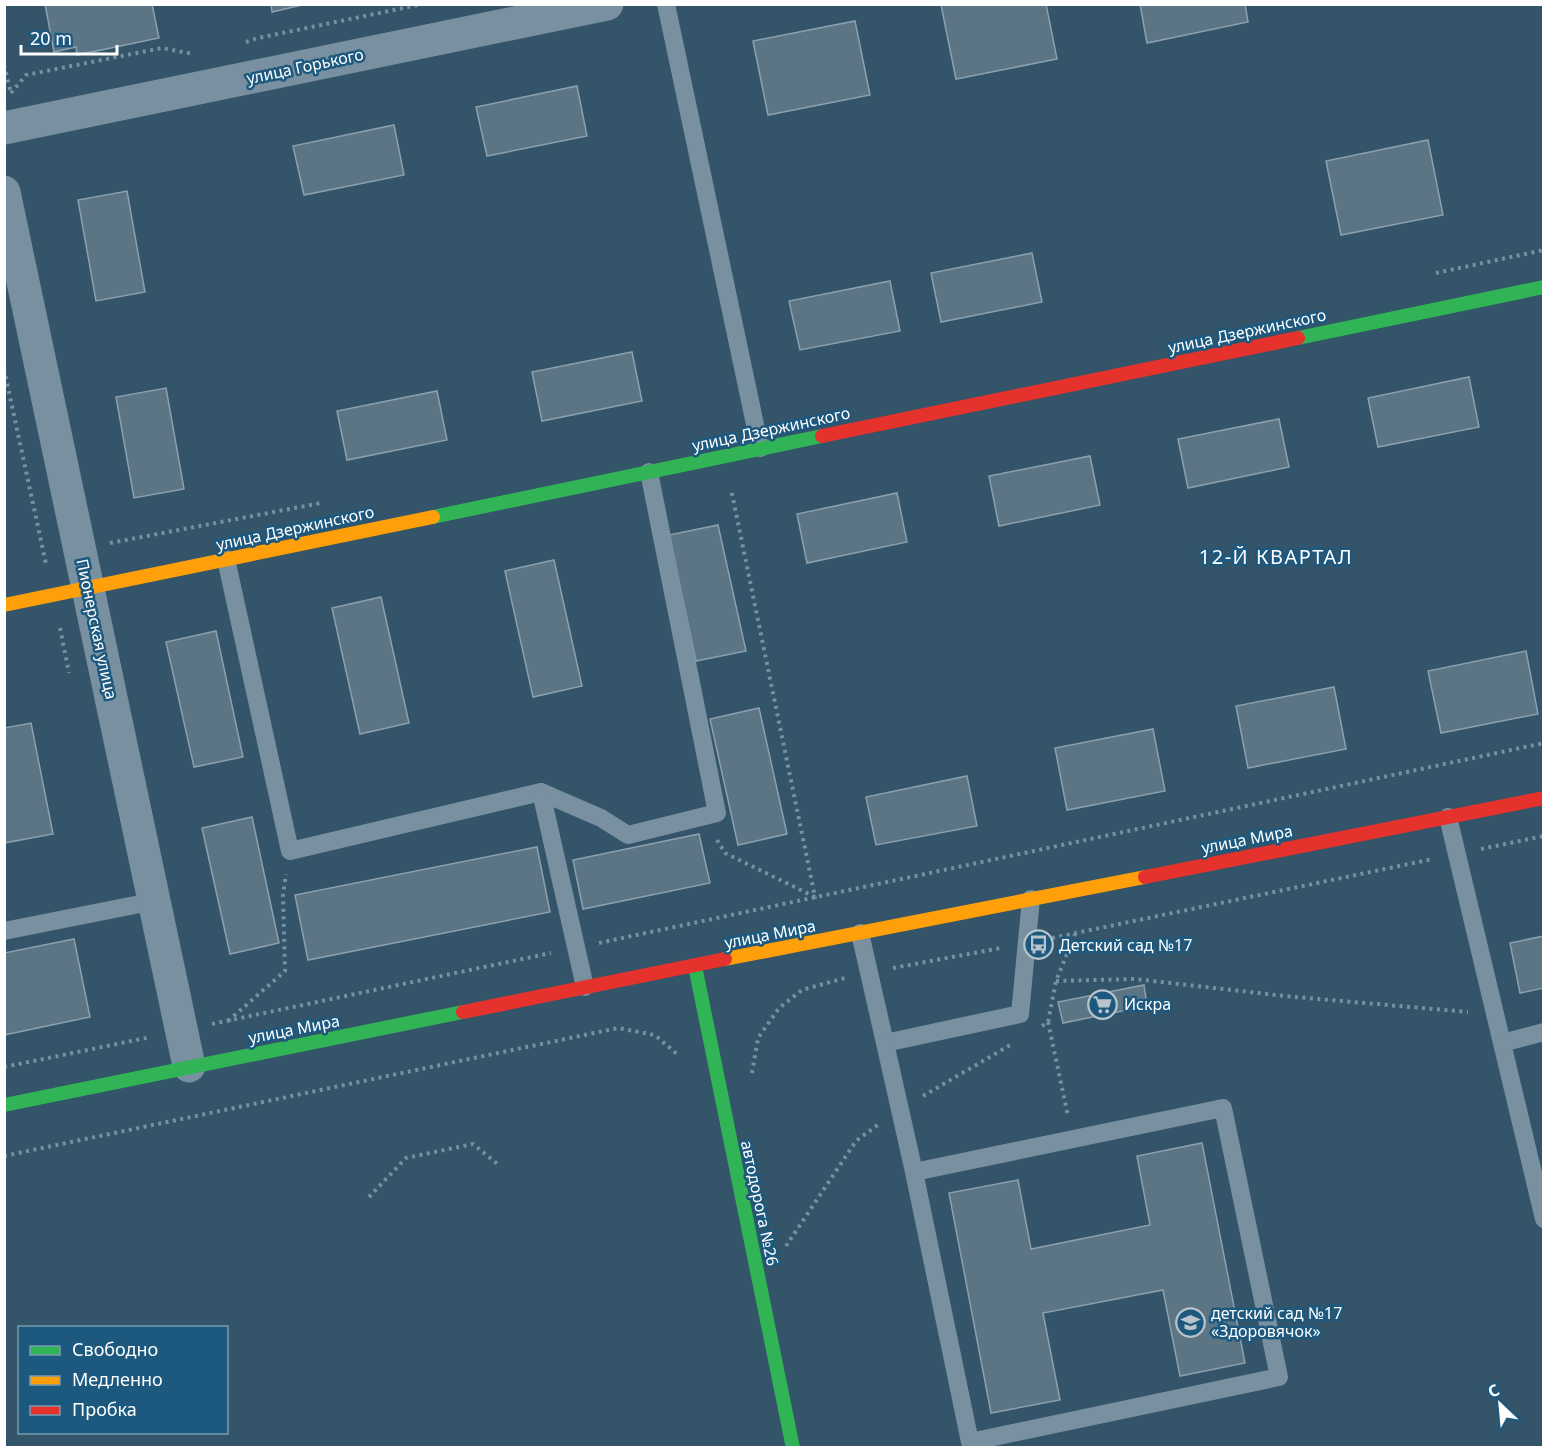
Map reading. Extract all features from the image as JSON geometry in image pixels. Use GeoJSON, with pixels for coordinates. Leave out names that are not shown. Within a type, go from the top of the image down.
{"type":"FeatureCollection","features":[{"type":"Feature","properties":{"kind":"street","name":"улица Горького"},"geometry":{"type":"LineString","coordinates":[[4,128],[606,4]]}},
{"type":"Feature","properties":{"kind":"street","name":"Пионерская улица"},"geometry":{"type":"LineString","coordinates":[[4,192],[189,1066]]}},
{"type":"Feature","properties":{"kind":"street","name":"улица Дзержинского"},"geometry":{"type":"LineString","coordinates":[[4,606],[1544,287]]}},
{"type":"Feature","properties":{"kind":"street","name":"улица Мира"},"geometry":{"type":"LineString","coordinates":[[4,1105],[585,987],[1544,798]]}},
{"type":"Feature","properties":{"kind":"street","name":"автодорога №26"},"geometry":{"type":"LineString","coordinates":[[695,966],[793,1448]]}},
{"type":"Feature","properties":{"kind":"lane"},"geometry":{"type":"LineString","coordinates":[[666,4],[760,448]]}},
{"type":"Feature","properties":{"kind":"lane"},"geometry":{"type":"LineString","coordinates":[[226,559],[290,851],[541,792],[601,818],[628,835],[717,813],[649,472]]}},
{"type":"Feature","properties":{"kind":"lane"},"geometry":{"type":"LineString","coordinates":[[541,792],[585,987]]}},
{"type":"Feature","properties":{"kind":"lane"},"geometry":{"type":"LineString","coordinates":[[1448,817],[1544,1219]]}},
{"type":"Feature","properties":{"kind":"lane"},"geometry":{"type":"LineString","coordinates":[[885,1043],[1020,1014],[1031,899]]}},
{"type":"Feature","properties":{"kind":"lane"},"geometry":{"type":"LineString","coordinates":[[4,931],[155,901]]}},
{"type":"Feature","properties":{"kind":"lane"},"geometry":{"type":"LineString","coordinates":[[860,933],[914,1172],[970,1442],[1279,1377],[1223,1108],[914,1172]]}},
{"type":"Feature","properties":{"kind":"lane"},"geometry":{"type":"LineString","coordinates":[[1502,1043],[1544,1032]]}},
{"type":"Feature","properties":{"kind":"path"},"geometry":{"type":"LineString","coordinates":[[10,93],[26,75],[162,48],[194,55]]}},
{"type":"Feature","properties":{"kind":"path"},"geometry":{"type":"LineString","coordinates":[[724,456],[815,897]]}},
{"type":"Feature","properties":{"kind":"path"},"geometry":{"type":"LineString","coordinates":[[4,1067],[1544,743]]}},
{"type":"Feature","properties":{"kind":"path"},"geometry":{"type":"LineString","coordinates":[[704,816],[725,853],[815,897]]}},
{"type":"Feature","properties":{"kind":"path"},"geometry":{"type":"LineString","coordinates":[[752,1074],[758,1038],[779,1008],[802,990],[869,972],[1075,934],[1544,836]]}},
{"type":"Feature","properties":{"kind":"path"},"geometry":{"type":"LineString","coordinates":[[227,1021],[285,972],[283,896],[290,851]]}},
{"type":"Feature","properties":{"kind":"path"},"geometry":{"type":"LineString","coordinates":[[1073,1139],[1048,1022],[1056,981],[1075,934]]}},
{"type":"Feature","properties":{"kind":"path"},"geometry":{"type":"LineString","coordinates":[[1056,981],[1135,979],[1284,996],[1496,1014]]}},
{"type":"Feature","properties":{"kind":"path"},"geometry":{"type":"LineString","coordinates":[[1038,1028],[1048,1022]]}},
{"type":"Feature","properties":{"kind":"path"},"geometry":{"type":"LineString","coordinates":[[4,1156],[618,1028],[656,1035],[678,1054],[681,1062]]}},
{"type":"Feature","properties":{"kind":"path"},"geometry":{"type":"LineString","coordinates":[[786,1247],[856,1140],[899,1110],[1018,1040]]}},
{"type":"Feature","properties":{"kind":"path"},"geometry":{"type":"LineString","coordinates":[[369,1197],[406,1158],[473,1144],[500,1166]]}},
{"type":"Feature","properties":{"kind":"building"},"geometry":{"type":"Polygon","coordinates":[[[45,4],[152,4],[159,38],[77,55],[76,47],[54,52],[45,4]]]}},
{"type":"Feature","properties":{"kind":"building"},"geometry":{"type":"Polygon","coordinates":[[[271,4],[306,4],[272,12],[271,4]]]}},
{"type":"Feature","properties":{"kind":"building"},"geometry":{"type":"Polygon","coordinates":[[[1046,4],[1057,59],[956,79],[941,5],[1046,4]]]}},
{"type":"Feature","properties":{"kind":"building"},"geometry":{"type":"Polygon","coordinates":[[[1140,4],[1245,4],[1248,22],[1147,43],[1140,4]]]}},
{"type":"Feature","properties":{"kind":"building"},"geometry":{"type":"Polygon","coordinates":[[[855,21],[870,95],[768,115],[753,41],[855,21]]]}},
{"type":"Feature","properties":{"kind":"building"},"geometry":{"type":"Polygon","coordinates":[[[577,86],[587,136],[487,156],[476,107],[577,86]]]}},
{"type":"Feature","properties":{"kind":"building"},"geometry":{"type":"Polygon","coordinates":[[[394,125],[404,175],[304,195],[293,146],[394,125]]]}},
{"type":"Feature","properties":{"kind":"building"},"geometry":{"type":"Polygon","coordinates":[[[1428,140],[1443,215],[1341,235],[1326,161],[1428,140]]]}},
{"type":"Feature","properties":{"kind":"building"},"geometry":{"type":"Polygon","coordinates":[[[127,191],[145,292],[96,301],[78,200],[127,191]]]}},
{"type":"Feature","properties":{"kind":"building"},"geometry":{"type":"Polygon","coordinates":[[[1032,253],[1042,302],[941,322],[931,273],[1032,253]]]}},
{"type":"Feature","properties":{"kind":"building"},"geometry":{"type":"Polygon","coordinates":[[[890,281],[900,331],[800,350],[789,301],[890,281]]]}},
{"type":"Feature","properties":{"kind":"building"},"geometry":{"type":"Polygon","coordinates":[[[632,352],[642,401],[542,421],[532,372],[632,352]]]}},
{"type":"Feature","properties":{"kind":"building"},"geometry":{"type":"Polygon","coordinates":[[[1469,377],[1479,427],[1378,447],[1368,398],[1469,377]]]}},
{"type":"Feature","properties":{"kind":"building"},"geometry":{"type":"Polygon","coordinates":[[[166,388],[184,489],[134,498],[116,397],[166,388]]]}},
{"type":"Feature","properties":{"kind":"building"},"geometry":{"type":"Polygon","coordinates":[[[437,391],[447,440],[347,460],[337,411],[437,391]]]}},
{"type":"Feature","properties":{"kind":"building"},"geometry":{"type":"Polygon","coordinates":[[[1279,419],[1289,467],[1188,488],[1178,439],[1279,419]]]}},
{"type":"Feature","properties":{"kind":"building"},"geometry":{"type":"Polygon","coordinates":[[[1090,456],[1100,505],[999,526],[989,476],[1090,456]]]}},
{"type":"Feature","properties":{"kind":"building"},"geometry":{"type":"Polygon","coordinates":[[[897,493],[907,542],[807,563],[797,514],[897,493]]]}},
{"type":"Feature","properties":{"kind":"building"},"geometry":{"type":"Polygon","coordinates":[[[718,525],[746,651],[696,661],[669,535],[718,525]]]}},
{"type":"Feature","properties":{"kind":"building"},"geometry":{"type":"Polygon","coordinates":[[[554,560],[582,686],[533,697],[505,571],[554,560]]]}},
{"type":"Feature","properties":{"kind":"building"},"geometry":{"type":"Polygon","coordinates":[[[381,597],[409,723],[360,734],[332,608],[381,597]]]}},
{"type":"Feature","properties":{"kind":"building"},"geometry":{"type":"Polygon","coordinates":[[[216,631],[243,757],[194,767],[166,642],[216,631]]]}},
{"type":"Feature","properties":{"kind":"building"},"geometry":{"type":"Polygon","coordinates":[[[1526,651],[1538,714],[1441,733],[1428,671],[1526,651]]]}},
{"type":"Feature","properties":{"kind":"building"},"geometry":{"type":"Polygon","coordinates":[[[1334,687],[1346,749],[1248,768],[1236,706],[1334,687]]]}},
{"type":"Feature","properties":{"kind":"building"},"geometry":{"type":"Polygon","coordinates":[[[759,708],[787,834],[738,845],[710,719],[759,708]]]}},
{"type":"Feature","properties":{"kind":"building"},"geometry":{"type":"Polygon","coordinates":[[[31,723],[53,834],[4,843],[4,728],[31,723]]]}},
{"type":"Feature","properties":{"kind":"building"},"geometry":{"type":"Polygon","coordinates":[[[1153,729],[1165,791],[1067,810],[1055,748],[1153,729]]]}},
{"type":"Feature","properties":{"kind":"building"},"geometry":{"type":"Polygon","coordinates":[[[967,776],[977,826],[876,845],[866,797],[967,776]]]}},
{"type":"Feature","properties":{"kind":"building"},"geometry":{"type":"Polygon","coordinates":[[[252,817],[279,943],[230,954],[202,828],[252,817]]]}},
{"type":"Feature","properties":{"kind":"building"},"geometry":{"type":"Polygon","coordinates":[[[699,834],[710,883],[583,909],[573,860],[699,834]]]}},
{"type":"Feature","properties":{"kind":"building"},"geometry":{"type":"Polygon","coordinates":[[[537,847],[550,912],[308,960],[295,895],[537,847]]]}},
{"type":"Feature","properties":{"kind":"building"},"geometry":{"type":"Polygon","coordinates":[[[1544,936],[1544,988],[1520,993],[1510,943],[1544,936]]]}},
{"type":"Feature","properties":{"kind":"building"},"geometry":{"type":"Polygon","coordinates":[[[74,939],[90,1017],[4,1035],[4,953],[74,939]]]}},
{"type":"Feature","properties":{"kind":"building","name":"Искра"},"geometry":{"type":"Polygon","coordinates":[[[1144,985],[1147,1006],[1063,1023],[1058,1002],[1144,985]]]}},
{"type":"Feature","properties":{"kind":"building"},"geometry":{"type":"Polygon","coordinates":[[[1202,1143],[1245,1363],[1180,1376],[1163,1290],[1043,1313],[1060,1400],[991,1413],[949,1193],[1018,1180],[1031,1249],[1150,1225],[1137,1156],[1202,1143]]]}},
{"type":"Feature","properties":{"kind":"traffic: fast"},"geometry":{"type":"LineString","coordinates":[[1298,338],[1544,287]]}},
{"type":"Feature","properties":{"kind":"traffic: fast"},"geometry":{"type":"LineString","coordinates":[[433,517],[822,436]]}},
{"type":"Feature","properties":{"kind":"traffic: fast"},"geometry":{"type":"LineString","coordinates":[[695,966],[793,1448]]}},
{"type":"Feature","properties":{"kind":"traffic: fast"},"geometry":{"type":"LineString","coordinates":[[4,1105],[463,1012]]}},
{"type":"Feature","properties":{"kind":"traffic: slow"},"geometry":{"type":"LineString","coordinates":[[4,605],[433,517]]}},
{"type":"Feature","properties":{"kind":"traffic: slow"},"geometry":{"type":"LineString","coordinates":[[725,959],[1145,877]]}},
{"type":"Feature","properties":{"kind":"traffic: jam"},"geometry":{"type":"LineString","coordinates":[[822,436],[1298,338]]}},
{"type":"Feature","properties":{"kind":"traffic: jam"},"geometry":{"type":"LineString","coordinates":[[1145,877],[1544,798]]}},
{"type":"Feature","properties":{"kind":"traffic: jam"},"geometry":{"type":"LineString","coordinates":[[463,1012],[725,959]]}},
{"type":"Feature","properties":{"kind":"place","name":"Детский сад №17"},"geometry":{"type":"Point","coordinates":[1038,945]}},
{"type":"Feature","properties":{"kind":"place","name":"Искра"},"geometry":{"type":"Point","coordinates":[1103,1004]}},
{"type":"Feature","properties":{"kind":"place","name":"детский сад №17 «Здоровячок»"},"geometry":{"type":"Point","coordinates":[1190,1322]}},
{"type":"Feature","properties":{"kind":"district","name":"12-Й КВАРТАЛ"},"geometry":{"type":"Point","coordinates":[1276,557]}}]}
